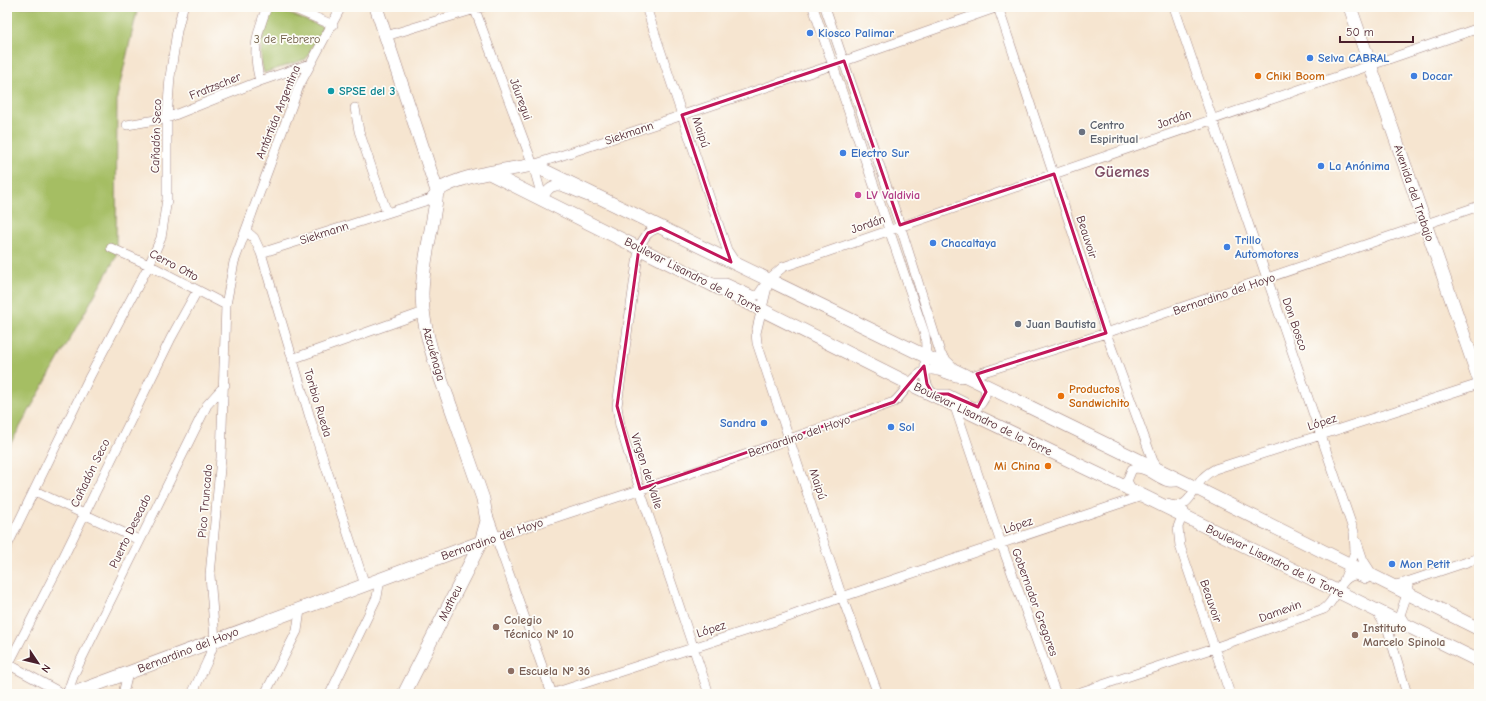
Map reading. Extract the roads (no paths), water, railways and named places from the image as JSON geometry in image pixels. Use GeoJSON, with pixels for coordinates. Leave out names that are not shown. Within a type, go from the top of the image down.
{"type":"FeatureCollection","features":[{"type":"Feature","properties":{"kind":"street","name":"Cañadón Seco"},"geometry":{"type":"LineString","coordinates":[[7,546],[90,376],[149,265],[161,238],[167,200],[167,118],[170,77],[177,31],[183,7]]}},
{"type":"Feature","properties":{"kind":"street"},"geometry":{"type":"LineString","coordinates":[[260,81],[255,63],[256,43],[267,7]]}},
{"type":"Feature","properties":{"kind":"street"},"geometry":{"type":"LineString","coordinates":[[291,7],[333,25]]}},
{"type":"Feature","properties":{"kind":"street","name":"Antártida Argentina"},"geometry":{"type":"LineString","coordinates":[[226,305],[234,262],[288,112],[310,64],[333,25],[341,7]]}},
{"type":"Feature","properties":{"kind":"street","name":"Azcuénaga"},"geometry":{"type":"LineString","coordinates":[[376,7],[437,191],[435,210],[425,260],[422,296],[430,346],[486,510],[497,537],[552,694]]}},
{"type":"Feature","properties":{"kind":"street","name":"Maipú"},"geometry":{"type":"LineString","coordinates":[[646,7],[727,250],[736,264]]}},
{"type":"Feature","properties":{"kind":"street"},"geometry":{"type":"LineString","coordinates":[[813,7],[925,335],[925,372],[927,384],[933,394],[948,394],[974,407],[978,407],[985,396],[986,389],[983,384]]}},
{"type":"Feature","properties":{"kind":"street"},"geometry":{"type":"LineString","coordinates":[[825,7],[900,225],[941,355],[964,375]]}},
{"type":"Feature","properties":{"kind":"street","name":"Siekmann"},"geometry":{"type":"LineString","coordinates":[[262,254],[425,201],[446,184],[490,173],[533,165],[833,65],[998,7]]}},
{"type":"Feature","properties":{"kind":"street","name":"Beauvoir"},"geometry":{"type":"LineString","coordinates":[[998,7],[1106,333],[1153,461],[1160,471]]}},
{"type":"Feature","properties":{"kind":"street","name":"Don Bosco"},"geometry":{"type":"LineString","coordinates":[[1174,7],[1354,532],[1355,552],[1341,585]]}},
{"type":"Feature","properties":{"kind":"street","name":"Avenida del Trabajo"},"geometry":{"type":"LineString","coordinates":[[1350,7],[1479,379]]}},
{"type":"Feature","properties":{"kind":"street"},"geometry":{"type":"LineString","coordinates":[[386,36],[477,8]]}},
{"type":"Feature","properties":{"kind":"street","name":"Jáuregui"},"geometry":{"type":"LineString","coordinates":[[477,8],[533,165],[543,200]]}},
{"type":"Feature","properties":{"kind":"street","name":"Jordán"},"geometry":{"type":"LineString","coordinates":[[712,283],[726,283],[754,296],[758,294],[768,279],[783,267],[888,229],[1054,174],[1212,118],[1479,28]]}},
{"type":"Feature","properties":{"kind":"street","name":"Fratzscher"},"geometry":{"type":"LineString","coordinates":[[127,125],[167,118],[260,81],[310,64]]}},
{"type":"Feature","properties":{"kind":"street"},"geometry":{"type":"LineString","coordinates":[[355,108],[359,131],[387,213]]}},
{"type":"Feature","properties":{"kind":"street"},"geometry":{"type":"LineString","coordinates":[[533,165],[983,384],[1160,471],[1189,488],[1479,629]]}},
{"type":"Feature","properties":{"kind":"street","name":"Boulevar Lisandro de la Torre"},"geometry":{"type":"LineString","coordinates":[[490,173],[712,283],[910,384],[1182,515],[1341,585],[1354,599],[1479,661]]}},
{"type":"Feature","properties":{"kind":"street"},"geometry":{"type":"LineString","coordinates":[[543,200],[545,192],[556,185],[562,186],[585,198],[607,201]]}},
{"type":"Feature","properties":{"kind":"street","name":"Bernardino del Hoyo"},"geometry":{"type":"LineString","coordinates":[[964,375],[1106,333],[1479,206]]}},
{"type":"Feature","properties":{"kind":"street"},"geometry":{"type":"LineString","coordinates":[[639,248],[648,233],[655,229],[661,228]]}},
{"type":"Feature","properties":{"kind":"street","name":"Toribio Rueda"},"geometry":{"type":"LineString","coordinates":[[246,231],[254,238],[262,254],[292,359],[365,585]]}},
{"type":"Feature","properties":{"kind":"street","name":"Cerro Otto"},"geometry":{"type":"LineString","coordinates":[[111,248],[149,265],[226,305]]}},
{"type":"Feature","properties":{"kind":"street","name":"Virgen del Valle"},"geometry":{"type":"LineString","coordinates":[[639,248],[617,406],[620,426],[709,694]]}},
{"type":"Feature","properties":{"kind":"street","name":"Maipú"},"geometry":{"type":"LineString","coordinates":[[768,279],[756,333],[757,343],[842,597],[878,694]]}},
{"type":"Feature","properties":{"kind":"street","name":"Cañadón Seco"},"geometry":{"type":"LineString","coordinates":[[8,666],[171,338],[197,291]]}},
{"type":"Feature","properties":{"kind":"street","name":"Pico Truncado"},"geometry":{"type":"LineString","coordinates":[[192,694],[207,662],[214,640],[210,575],[221,458],[225,385],[226,305]]}},
{"type":"Feature","properties":{"kind":"street"},"geometry":{"type":"LineString","coordinates":[[292,359],[424,312]]}},
{"type":"Feature","properties":{"kind":"street"},"geometry":{"type":"LineString","coordinates":[[925,372],[936,370],[958,379],[964,375]]}},
{"type":"Feature","properties":{"kind":"street","name":"Bernardino del Hoyo"},"geometry":{"type":"LineString","coordinates":[[71,694],[481,542],[790,439],[894,402],[903,395],[916,378],[925,372]]}},
{"type":"Feature","properties":{"kind":"street","name":"López"},"geometry":{"type":"LineString","coordinates":[[552,694],[788,617],[1001,543],[1137,493],[1151,495],[1169,505],[1176,506],[1187,502],[1189,488],[1215,469],[1479,384]]}},
{"type":"Feature","properties":{"kind":"street","name":"Puerto Deseado"},"geometry":{"type":"LineString","coordinates":[[67,694],[74,674],[207,405],[225,385]]}},
{"type":"Feature","properties":{"kind":"street","name":"Gobernador Gregores"},"geometry":{"type":"LineString","coordinates":[[954,404],[1001,543],[1056,694]]}},
{"type":"Feature","properties":{"kind":"street"},"geometry":{"type":"LineString","coordinates":[[1137,493],[1127,481],[1132,469],[1135,468],[1146,471],[1167,482],[1189,488]]}},
{"type":"Feature","properties":{"kind":"street","name":"Beauvoir"},"geometry":{"type":"LineString","coordinates":[[1189,488],[1178,527],[1180,546],[1230,694]]}},
{"type":"Feature","properties":{"kind":"street"},"geometry":{"type":"LineString","coordinates":[[35,490],[139,540]]}},
{"type":"Feature","properties":{"kind":"street","name":"Matheu"},"geometry":{"type":"LineString","coordinates":[[404,694],[481,542],[486,526],[486,510]]}},
{"type":"Feature","properties":{"kind":"street"},"geometry":{"type":"LineString","coordinates":[[1354,532],[1363,560],[1376,579]]}},
{"type":"Feature","properties":{"kind":"street"},"geometry":{"type":"LineString","coordinates":[[1341,585],[1355,575],[1378,586],[1391,586],[1419,579],[1479,558]]}},
{"type":"Feature","properties":{"kind":"street"},"geometry":{"type":"LineString","coordinates":[[330,694],[377,597],[380,579]]}},
{"type":"Feature","properties":{"kind":"street"},"geometry":{"type":"LineString","coordinates":[[1406,625],[1400,614],[1408,589],[1419,579]]}},
{"type":"Feature","properties":{"kind":"street","name":"Damevin"},"geometry":{"type":"LineString","coordinates":[[1075,694],[1214,648],[1324,609],[1331,602],[1341,585]]}},
{"type":"Feature","properties":{"kind":"street"},"geometry":{"type":"LineString","coordinates":[[1373,609],[1382,618],[1388,630],[1407,694]]}},
{"type":"Feature","properties":{"kind":"street"},"geometry":{"type":"LineString","coordinates":[[265,694],[297,631],[300,610]]}},
{"type":"Feature","properties":{"kind":"street"},"geometry":{"type":"LineString","coordinates":[[8,666],[63,694]]}},
{"type":"Feature","properties":{"kind":"street"},"geometry":{"type":"LineString","coordinates":[[123,694],[128,673]]}},
{"type":"Feature","properties":{"kind":"place","name":"Kiosco Palimar"},"geometry":{"type":"Point","coordinates":[810,33]}},
{"type":"Feature","properties":{"kind":"place","name":"Selva CABRAL"},"geometry":{"type":"Point","coordinates":[1310,58]}},
{"type":"Feature","properties":{"kind":"place","name":"Chiki Boom"},"geometry":{"type":"Point","coordinates":[1258,76]}},
{"type":"Feature","properties":{"kind":"place","name":"Docar"},"geometry":{"type":"Point","coordinates":[1414,76]}},
{"type":"Feature","properties":{"kind":"place","name":"SPSE del 3"},"geometry":{"type":"Point","coordinates":[331,91]}},
{"type":"Feature","properties":{"kind":"place","name":"Centro Espiritual"},"geometry":{"type":"Point","coordinates":[1082,132]}},
{"type":"Feature","properties":{"kind":"place","name":"Electro Sur"},"geometry":{"type":"Point","coordinates":[843,153]}},
{"type":"Feature","properties":{"kind":"place","name":"La Anónima"},"geometry":{"type":"Point","coordinates":[1321,166]}},
{"type":"Feature","properties":{"kind":"place","name":"LV Valdivia"},"geometry":{"type":"Point","coordinates":[858,195]}},
{"type":"Feature","properties":{"kind":"place","name":"Chacaltaya"},"geometry":{"type":"Point","coordinates":[933,243]}},
{"type":"Feature","properties":{"kind":"place","name":"Trillo Automotores"},"geometry":{"type":"Point","coordinates":[1227,247]}},
{"type":"Feature","properties":{"kind":"place","name":"Juan Bautista"},"geometry":{"type":"Point","coordinates":[1018,324]}},
{"type":"Feature","properties":{"kind":"place","name":"Productos Sandwichito"},"geometry":{"type":"Point","coordinates":[1061,396]}},
{"type":"Feature","properties":{"kind":"place","name":"Sandra"},"geometry":{"type":"Point","coordinates":[764,423]}},
{"type":"Feature","properties":{"kind":"place","name":"Sol"},"geometry":{"type":"Point","coordinates":[891,427]}},
{"type":"Feature","properties":{"kind":"place","name":"Mi China"},"geometry":{"type":"Point","coordinates":[1048,466]}},
{"type":"Feature","properties":{"kind":"place","name":"Mon Petit"},"geometry":{"type":"Point","coordinates":[1392,564]}},
{"type":"Feature","properties":{"kind":"place","name":"Colegio Técnico Nº 10"},"geometry":{"type":"Point","coordinates":[496,627]}},
{"type":"Feature","properties":{"kind":"place","name":"Instituto Marcelo Spinola"},"geometry":{"type":"Point","coordinates":[1355,635]}},
{"type":"Feature","properties":{"kind":"place","name":"Escuela Nº 36"},"geometry":{"type":"Point","coordinates":[511,671]}},
{"type":"Feature","properties":{"kind":"district","name":"Güemes"},"geometry":{"type":"Point","coordinates":[1122,172]}},
{"type":"Feature","properties":{"kind":"park label","name":"3 de Febrero"},"geometry":{"type":"Point","coordinates":[287,39]}}]}
